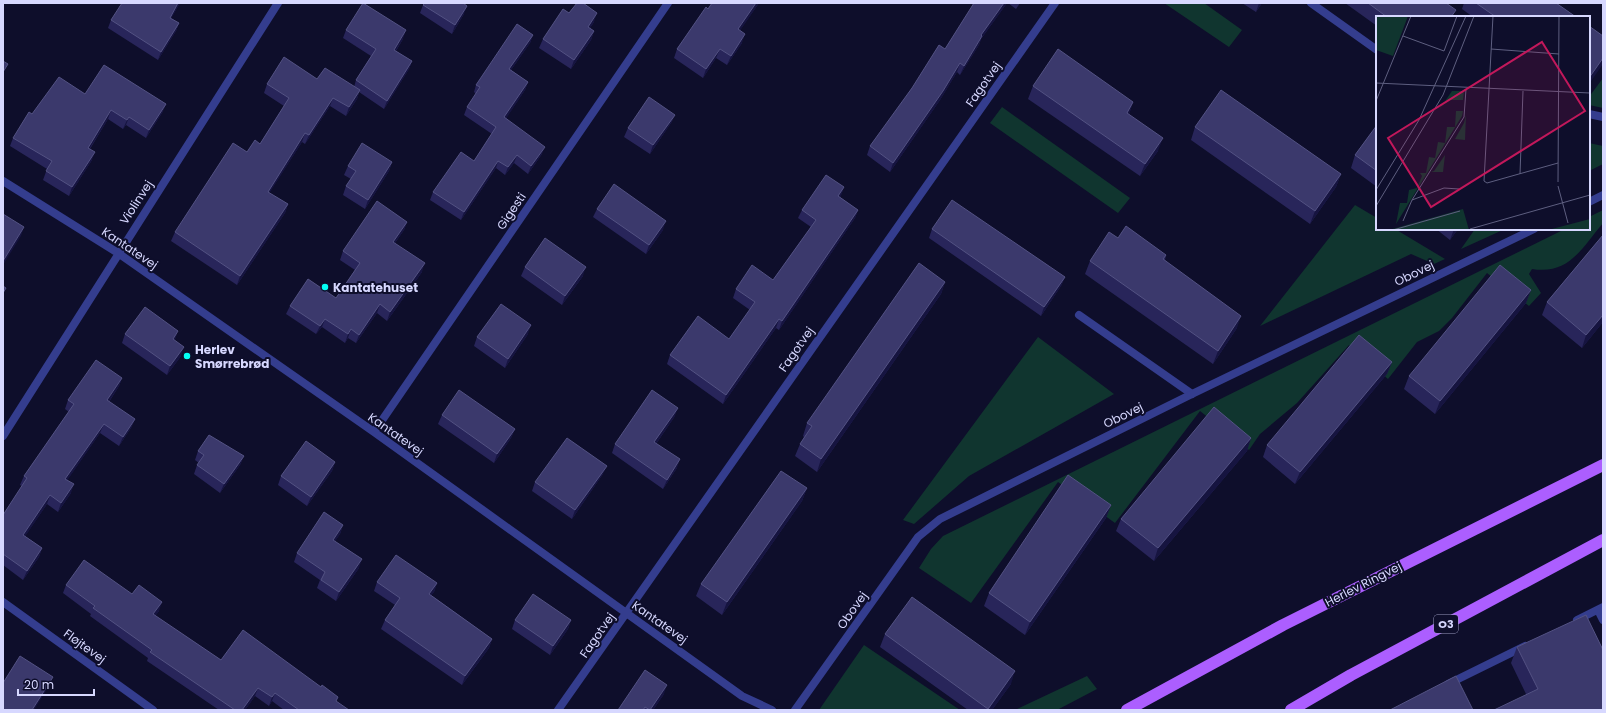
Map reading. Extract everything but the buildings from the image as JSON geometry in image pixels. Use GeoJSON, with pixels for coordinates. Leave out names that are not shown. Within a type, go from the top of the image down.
{"type":"FeatureCollection","features":[{"type":"Feature","properties":{"kind":"main road","name":"Herlev Ringvej"},"geometry":{"type":"LineString","coordinates":[[1127,710],[1296,618],[1603,465]]}},
{"type":"Feature","properties":{"kind":"main road","name":"O3"},"geometry":{"type":"LineString","coordinates":[[1291,710],[1351,675],[1603,540]]}},
{"type":"Feature","properties":{"kind":"street","name":"Violinvej"},"geometry":{"type":"LineString","coordinates":[[3,436],[278,3]]}},
{"type":"Feature","properties":{"kind":"street","name":"Gigesti"},"geometry":{"type":"LineString","coordinates":[[374,432],[668,3]]}},
{"type":"Feature","properties":{"kind":"street","name":"Fagotvej"},"geometry":{"type":"LineString","coordinates":[[558,710],[1055,3]]}},
{"type":"Feature","properties":{"kind":"street"},"geometry":{"type":"LineString","coordinates":[[1311,3],[1376,49]]}},
{"type":"Feature","properties":{"kind":"street"},"geometry":{"type":"LineString","coordinates":[[1590,114],[1603,117]]}},
{"type":"Feature","properties":{"kind":"street","name":"Kantatevej"},"geometry":{"type":"LineString","coordinates":[[3,182],[118,253],[374,432],[742,696],[772,710]]}},
{"type":"Feature","properties":{"kind":"street"},"geometry":{"type":"LineString","coordinates":[[1590,202],[1603,196]]}},
{"type":"Feature","properties":{"kind":"street","name":"Obovej"},"geometry":{"type":"LineString","coordinates":[[795,710],[918,537],[940,519],[1192,394],[1532,230]]}},
{"type":"Feature","properties":{"kind":"street"},"geometry":{"type":"LineString","coordinates":[[1079,315],[1192,394]]}},
{"type":"Feature","properties":{"kind":"street","name":"Fløjtevej"},"geometry":{"type":"LineString","coordinates":[[3,602],[153,710]]}},
{"type":"Feature","properties":{"kind":"street"},"geometry":{"type":"LineString","coordinates":[[1570,623],[1600,608],[1603,620]]}},
{"type":"Feature","properties":{"kind":"street"},"geometry":{"type":"LineString","coordinates":[[1438,689],[1536,640]]}},
{"type":"Feature","properties":{"kind":"green space"},"geometry":{"type":"Polygon","coordinates":[[[1164,3],[1204,3],[1242,30],[1229,47],[1164,3]]]}},
{"type":"Feature","properties":{"kind":"green space"},"geometry":{"type":"Polygon","coordinates":[[[1603,78],[1603,108],[1590,105],[1590,96],[1603,78]]]}},
{"type":"Feature","properties":{"kind":"green space"},"geometry":{"type":"Polygon","coordinates":[[[1002,107],[1130,198],[1118,213],[990,123],[1002,107]]]}},
{"type":"Feature","properties":{"kind":"green space"},"geometry":{"type":"Polygon","coordinates":[[[1590,143],[1603,146],[1603,164],[1590,170],[1590,143]]]}},
{"type":"Feature","properties":{"kind":"green space"},"geometry":{"type":"Polygon","coordinates":[[[1355,205],[1376,217],[1376,230],[1397,230],[1445,259],[1434,264],[1411,254],[1260,326],[1355,205]]]}},
{"type":"Feature","properties":{"kind":"green space"},"geometry":{"type":"Polygon","coordinates":[[[1603,210],[1603,223],[1574,258],[1556,268],[1545,270],[1532,269],[1529,274],[1541,293],[1529,306],[1487,273],[1452,318],[1439,331],[1417,342],[1388,379],[1349,345],[1297,403],[1260,434],[1249,450],[1200,411],[1115,523],[1058,482],[971,603],[919,568],[931,549],[943,536],[1563,230],[1590,230],[1590,216],[1603,210]]]}},
{"type":"Feature","properties":{"kind":"green space"},"geometry":{"type":"Polygon","coordinates":[[[1474,230],[1503,230],[1461,249],[1474,230]]]}},
{"type":"Feature","properties":{"kind":"green space"},"geometry":{"type":"Polygon","coordinates":[[[1038,337],[1114,394],[969,476],[914,524],[903,520],[1038,337]]]}},
{"type":"Feature","properties":{"kind":"green space"},"geometry":{"type":"Polygon","coordinates":[[[864,645],[960,710],[819,710],[864,645]]]}},
{"type":"Feature","properties":{"kind":"green space"},"geometry":{"type":"Polygon","coordinates":[[[1087,676],[1097,689],[1057,710],[1015,710],[1087,676]]]}},
{"type":"Feature","properties":{"kind":"place","name":"Kantatehuset"},"geometry":{"type":"Point","coordinates":[325,287]}},
{"type":"Feature","properties":{"kind":"place","name":"Herlev Smørrebrød"},"geometry":{"type":"Point","coordinates":[187,356]}}]}
